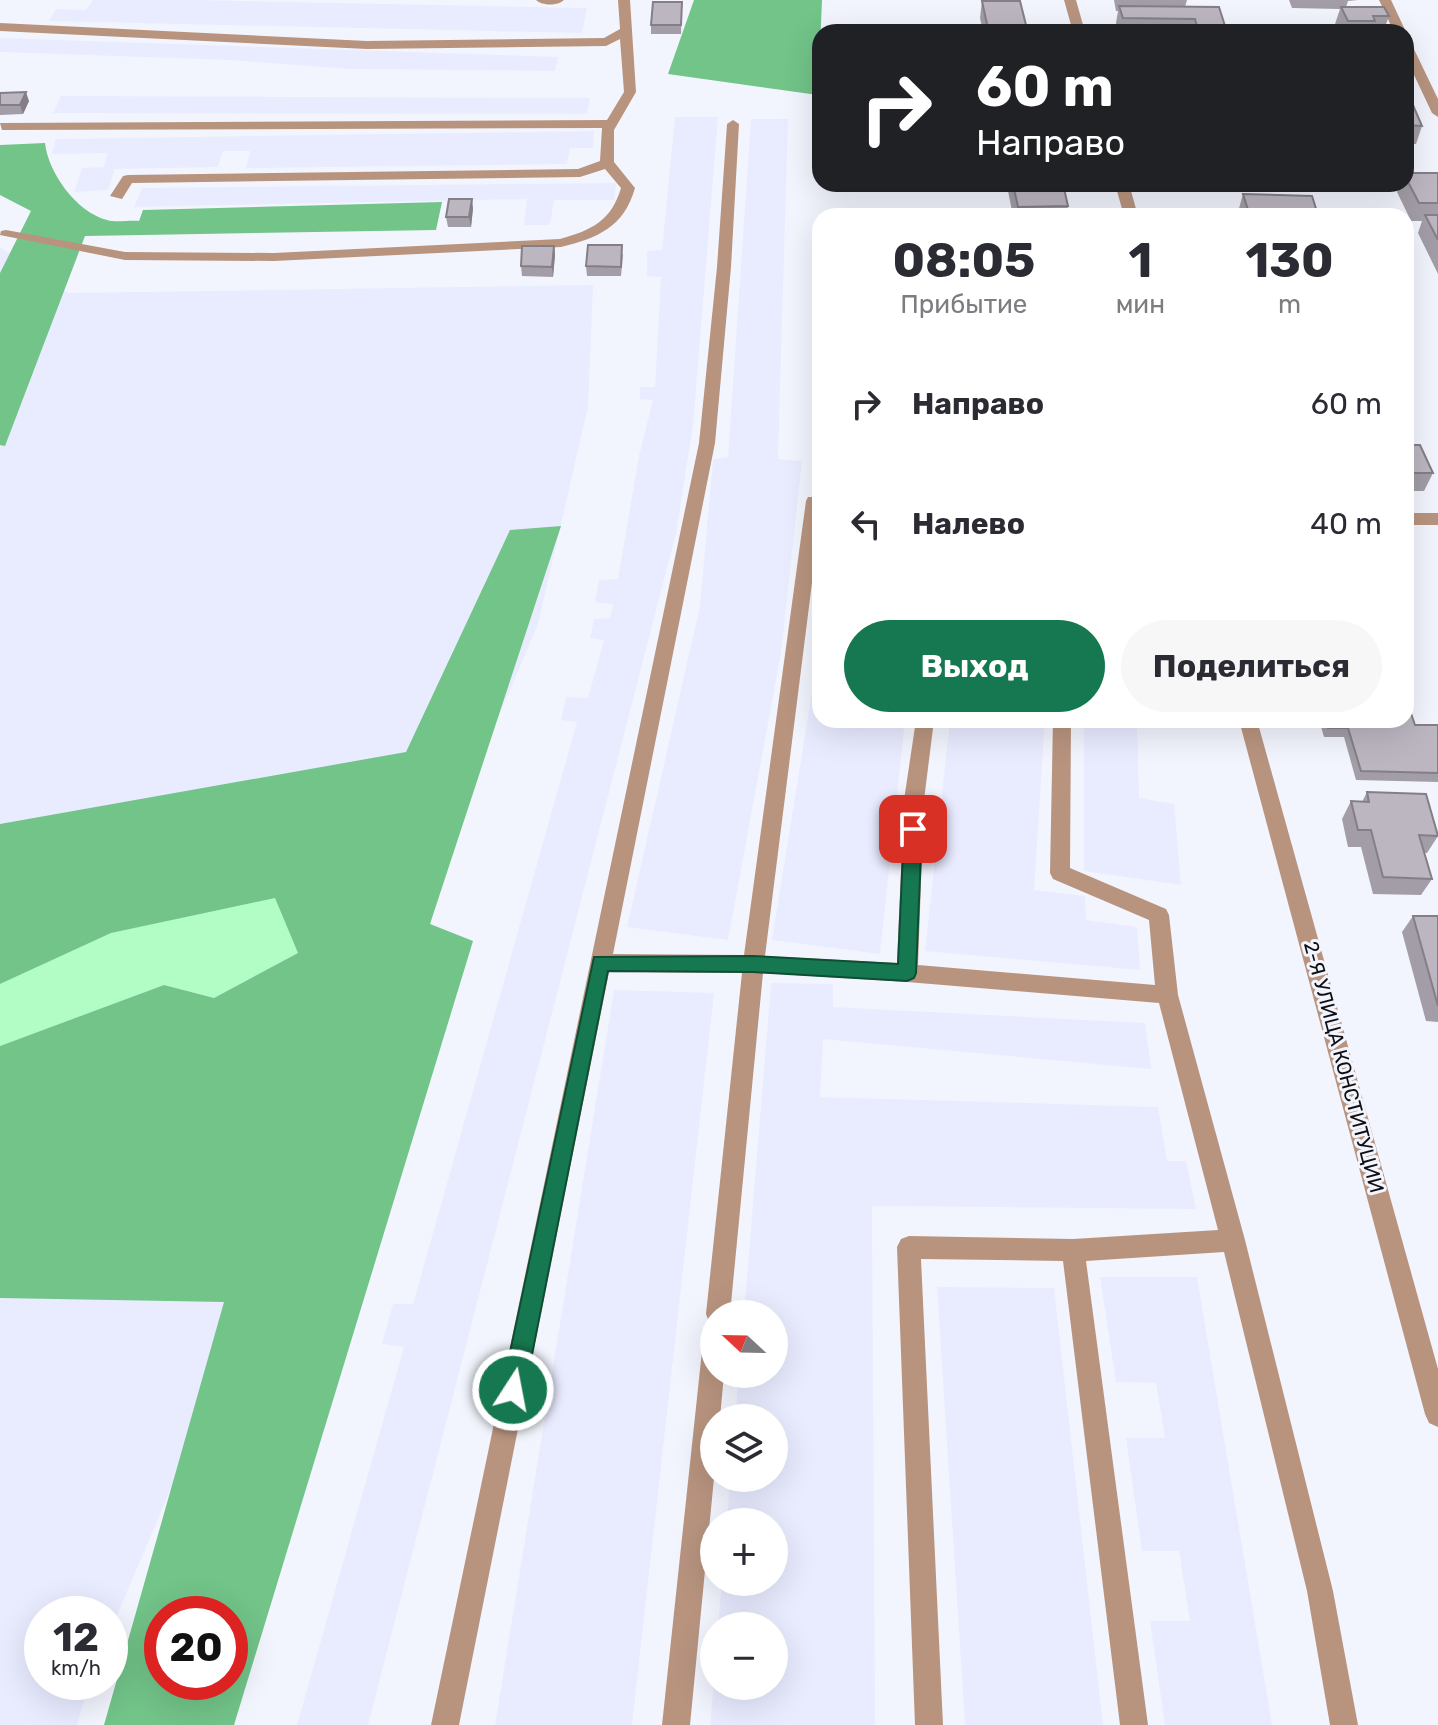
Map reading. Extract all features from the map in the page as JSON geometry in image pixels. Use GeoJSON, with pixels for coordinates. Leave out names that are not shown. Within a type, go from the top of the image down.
{"type":"FeatureCollection","features":[{"type":"Feature","properties":{"kind":"street"},"geometry":{"type":"LineString","coordinates":[[542,0],[558,0]]}},
{"type":"Feature","properties":{"kind":"street"},"geometry":{"type":"LineString","coordinates":[[6,234],[125,256],[274,257],[561,243],[597,232],[623,212],[628,188],[607,163],[607,130],[630,92],[624,0]]}},
{"type":"Feature","properties":{"kind":"street"},"geometry":{"type":"LineString","coordinates":[[1070,0],[1077,24]]}},
{"type":"Feature","properties":{"kind":"street"},"geometry":{"type":"LineString","coordinates":[[1385,0],[1396,24]]}},
{"type":"Feature","properties":{"kind":"street"},"geometry":{"type":"LineString","coordinates":[[0,27],[367,45],[606,42],[626,31]]}},
{"type":"Feature","properties":{"kind":"street"},"geometry":{"type":"LineString","coordinates":[[1414,62],[1438,113]]}},
{"type":"Feature","properties":{"kind":"street"},"geometry":{"type":"LineString","coordinates":[[2,126],[611,124]]}},
{"type":"Feature","properties":{"kind":"street"},"geometry":{"type":"LineString","coordinates":[[445,1725],[707,443],[724,267],[733,124]]}},
{"type":"Feature","properties":{"kind":"street"},"geometry":{"type":"LineString","coordinates":[[117,196],[128,179],[580,173],[607,163]]}},
{"type":"Feature","properties":{"kind":"street"},"geometry":{"type":"LineString","coordinates":[[719,1300],[753,964],[812,516]]}},
{"type":"Feature","properties":{"kind":"street"},"geometry":{"type":"LineString","coordinates":[[1414,519],[1438,519]]}},
{"type":"Feature","properties":{"kind":"street"},"geometry":{"type":"LineString","coordinates":[[907,973],[914,800],[924,728]]}},
{"type":"Feature","properties":{"kind":"street"},"geometry":{"type":"LineString","coordinates":[[1062,728],[1060,873],[1159,915],[1167,995],[1233,1240],[1320,1591],[1344,1725]]}},
{"type":"Feature","properties":{"kind":"street","name":"2-Я УЛИЦА КОНСТИТУЦИИ"},"geometry":{"type":"LineString","coordinates":[[1250,728],[1434,1378],[1438,1414]]}},
{"type":"Feature","properties":{"kind":"street"},"geometry":{"type":"LineString","coordinates":[[600,963],[753,964],[907,973],[1167,995]]}},
{"type":"Feature","properties":{"kind":"street"},"geometry":{"type":"LineString","coordinates":[[929,1725],[909,1247],[1073,1250],[1233,1240]]}},
{"type":"Feature","properties":{"kind":"street"},"geometry":{"type":"LineString","coordinates":[[1073,1250],[1134,1725]]}},
{"type":"Feature","properties":{"kind":"street"},"geometry":{"type":"LineString","coordinates":[[676,1725],[710,1388]]}},
{"type":"Feature","properties":{"kind":"shaded area"},"geometry":{"type":"Polygon","coordinates":[[[93,0],[587,8],[582,33],[49,21],[56,9],[86,10],[93,0]]]}},
{"type":"Feature","properties":{"kind":"shaded area"},"geometry":{"type":"Polygon","coordinates":[[[0,38],[558,57],[555,71],[349,69],[231,60],[0,52],[0,38]]]}},
{"type":"Feature","properties":{"kind":"shaded area"},"geometry":{"type":"Polygon","coordinates":[[[61,96],[590,98],[587,114],[53,113],[61,96]]]}},
{"type":"Feature","properties":{"kind":"shaded area"},"geometry":{"type":"Polygon","coordinates":[[[675,117],[718,117],[693,426],[676,533],[368,1725],[297,1725],[404,1347],[382,1344],[393,1304],[413,1304],[577,722],[561,720],[566,697],[588,698],[604,640],[590,638],[594,619],[610,618],[613,604],[595,602],[599,580],[618,579],[639,456],[653,400],[640,399],[640,387],[655,387],[661,277],[647,276],[647,251],[662,250],[675,117]]]}},
{"type":"Feature","properties":{"kind":"shaded area"},"geometry":{"type":"Polygon","coordinates":[[[751,119],[788,119],[778,459],[802,461],[781,653],[728,940],[627,927],[700,606],[713,459],[728,457],[751,119]]]}},
{"type":"Feature","properties":{"kind":"shaded area"},"geometry":{"type":"Polygon","coordinates":[[[594,131],[593,148],[570,148],[567,164],[246,168],[250,151],[223,151],[218,167],[115,169],[108,190],[74,192],[82,168],[104,167],[107,153],[52,154],[56,139],[594,131]]]}},
{"type":"Feature","properties":{"kind":"shaded area"},"geometry":{"type":"Polygon","coordinates":[[[616,183],[614,200],[554,200],[550,225],[524,225],[527,199],[134,207],[142,188],[616,183]]]}},
{"type":"Feature","properties":{"kind":"shaded area"},"geometry":{"type":"Polygon","coordinates":[[[0,247],[68,293],[593,285],[588,407],[538,624],[125,1596],[24,1596],[24,1700],[85,1700],[77,1725],[0,1725],[0,247]]]}},
{"type":"Feature","properties":{"kind":"shaded area"},"geometry":{"type":"Polygon","coordinates":[[[812,692],[812,728],[904,728],[880,954],[772,940],[812,692]]]}},
{"type":"Feature","properties":{"kind":"shaded area"},"geometry":{"type":"Polygon","coordinates":[[[949,728],[1044,728],[1034,890],[1085,896],[1086,920],[1137,927],[1140,970],[925,951],[949,728]]]}},
{"type":"Feature","properties":{"kind":"shaded area"},"geometry":{"type":"Polygon","coordinates":[[[1084,728],[1137,728],[1139,798],[1174,804],[1181,885],[1084,871],[1084,728]]]}},
{"type":"Feature","properties":{"kind":"shaded area"},"geometry":{"type":"Polygon","coordinates":[[[771,983],[833,984],[833,1007],[1145,1023],[1151,1069],[823,1039],[820,1097],[1158,1107],[1167,1161],[1186,1161],[1196,1209],[872,1206],[875,1725],[710,1725],[712,1700],[788,1700],[788,1612],[719,1612],[721,1596],[788,1596],[788,1508],[728,1508],[729,1492],[788,1492],[788,1404],[736,1404],[738,1388],[788,1388],[788,1300],[745,1300],[771,983]]]}},
{"type":"Feature","properties":{"kind":"shaded area"},"geometry":{"type":"Polygon","coordinates":[[[614,990],[714,993],[632,1725],[495,1725],[614,990]]]}},
{"type":"Feature","properties":{"kind":"shaded area"},"geometry":{"type":"Polygon","coordinates":[[[1100,1277],[1197,1277],[1272,1725],[1165,1725],[1150,1621],[1190,1621],[1179,1551],[1142,1551],[1126,1438],[1165,1438],[1156,1383],[1116,1382],[1100,1277]]]}},
{"type":"Feature","properties":{"kind":"shaded area"},"geometry":{"type":"Polygon","coordinates":[[[937,1287],[1054,1288],[1103,1725],[965,1725],[937,1287]]]}},
{"type":"Feature","properties":{"kind":"green space"},"geometry":{"type":"Polygon","coordinates":[[[694,0],[822,0],[821,24],[812,24],[812,94],[668,74],[694,0]]]}},
{"type":"Feature","properties":{"kind":"green space"},"geometry":{"type":"Polygon","coordinates":[[[45,143],[58,178],[75,200],[96,216],[111,221],[139,221],[143,210],[442,202],[436,230],[85,236],[5,446],[0,445],[0,273],[31,211],[0,195],[0,145],[45,143]]]}},
{"type":"Feature","properties":{"kind":"green space"},"geometry":{"type":"Polygon","coordinates":[[[561,526],[430,924],[473,941],[248,1679],[248,1596],[144,1596],[144,1700],[242,1700],[234,1725],[104,1725],[111,1700],[128,1700],[128,1640],[224,1302],[0,1298],[0,1046],[164,985],[214,998],[298,953],[275,898],[111,933],[0,984],[0,824],[406,752],[510,530],[561,526]]]}},
{"type":"Feature","properties":{"kind":"green space"},"geometry":{"type":"Polygon","coordinates":[[[275,897],[298,953],[214,998],[164,985],[0,1046],[0,984],[111,933],[275,897]]]}},
{"type":"Feature","properties":{"kind":"building"},"geometry":{"type":"Polygon","coordinates":[[[982,1],[1020,1],[1026,24],[987,24],[982,1]]]}},
{"type":"Feature","properties":{"kind":"building"},"geometry":{"type":"Polygon","coordinates":[[[653,2],[682,2],[681,25],[651,25],[653,2]]]}},
{"type":"Feature","properties":{"kind":"building"},"geometry":{"type":"Polygon","coordinates":[[[1119,6],[1219,7],[1224,24],[1196,24],[1195,19],[1123,18],[1119,6]]]}},
{"type":"Feature","properties":{"kind":"building"},"geometry":{"type":"Polygon","coordinates":[[[1341,7],[1384,7],[1389,16],[1373,16],[1375,21],[1348,21],[1341,7]]]}},
{"type":"Feature","properties":{"kind":"building"},"geometry":{"type":"Polygon","coordinates":[[[26,92],[20,105],[0,105],[0,93],[26,92]]]}},
{"type":"Feature","properties":{"kind":"building"},"geometry":{"type":"Polygon","coordinates":[[[1414,108],[1422,126],[1414,126],[1414,108]]]}},
{"type":"Feature","properties":{"kind":"building"},"geometry":{"type":"Polygon","coordinates":[[[1414,173],[1438,173],[1438,203],[1419,203],[1413,192],[1414,173]]]}},
{"type":"Feature","properties":{"kind":"building"},"geometry":{"type":"Polygon","coordinates":[[[1015,192],[1065,192],[1068,206],[1018,207],[1015,192]]]}},
{"type":"Feature","properties":{"kind":"building"},"geometry":{"type":"Polygon","coordinates":[[[1243,194],[1312,196],[1316,208],[1247,208],[1243,194]]]}},
{"type":"Feature","properties":{"kind":"building"},"geometry":{"type":"Polygon","coordinates":[[[449,199],[472,199],[469,217],[446,217],[449,199]]]}},
{"type":"Feature","properties":{"kind":"building"},"geometry":{"type":"Polygon","coordinates":[[[1425,215],[1438,215],[1438,240],[1425,215]]]}},
{"type":"Feature","properties":{"kind":"building"},"geometry":{"type":"Polygon","coordinates":[[[588,245],[622,245],[621,267],[586,266],[588,245]]]}},
{"type":"Feature","properties":{"kind":"building"},"geometry":{"type":"Polygon","coordinates":[[[522,246],[554,246],[552,267],[521,266],[522,246]]]}},
{"type":"Feature","properties":{"kind":"building"},"geometry":{"type":"Polygon","coordinates":[[[1414,445],[1420,445],[1433,473],[1414,473],[1414,445]]]}},
{"type":"Feature","properties":{"kind":"building"},"geometry":{"type":"Polygon","coordinates":[[[1414,722],[1415,725],[1438,725],[1438,773],[1361,771],[1348,728],[1414,728],[1414,722]]]}},
{"type":"Feature","properties":{"kind":"building"},"geometry":{"type":"Polygon","coordinates":[[[1367,792],[1426,794],[1438,836],[1419,835],[1432,879],[1383,877],[1371,830],[1358,830],[1351,801],[1369,802],[1367,792]]]}},
{"type":"Feature","properties":{"kind":"building"},"geometry":{"type":"Polygon","coordinates":[[[1413,916],[1438,916],[1438,1006],[1413,916]]]}},
{"type":"Feature","properties":{"kind":"route"},"geometry":{"type":"LineString","coordinates":[[513,1390],[600,963],[753,964],[907,973],[913,829]]}}]}
